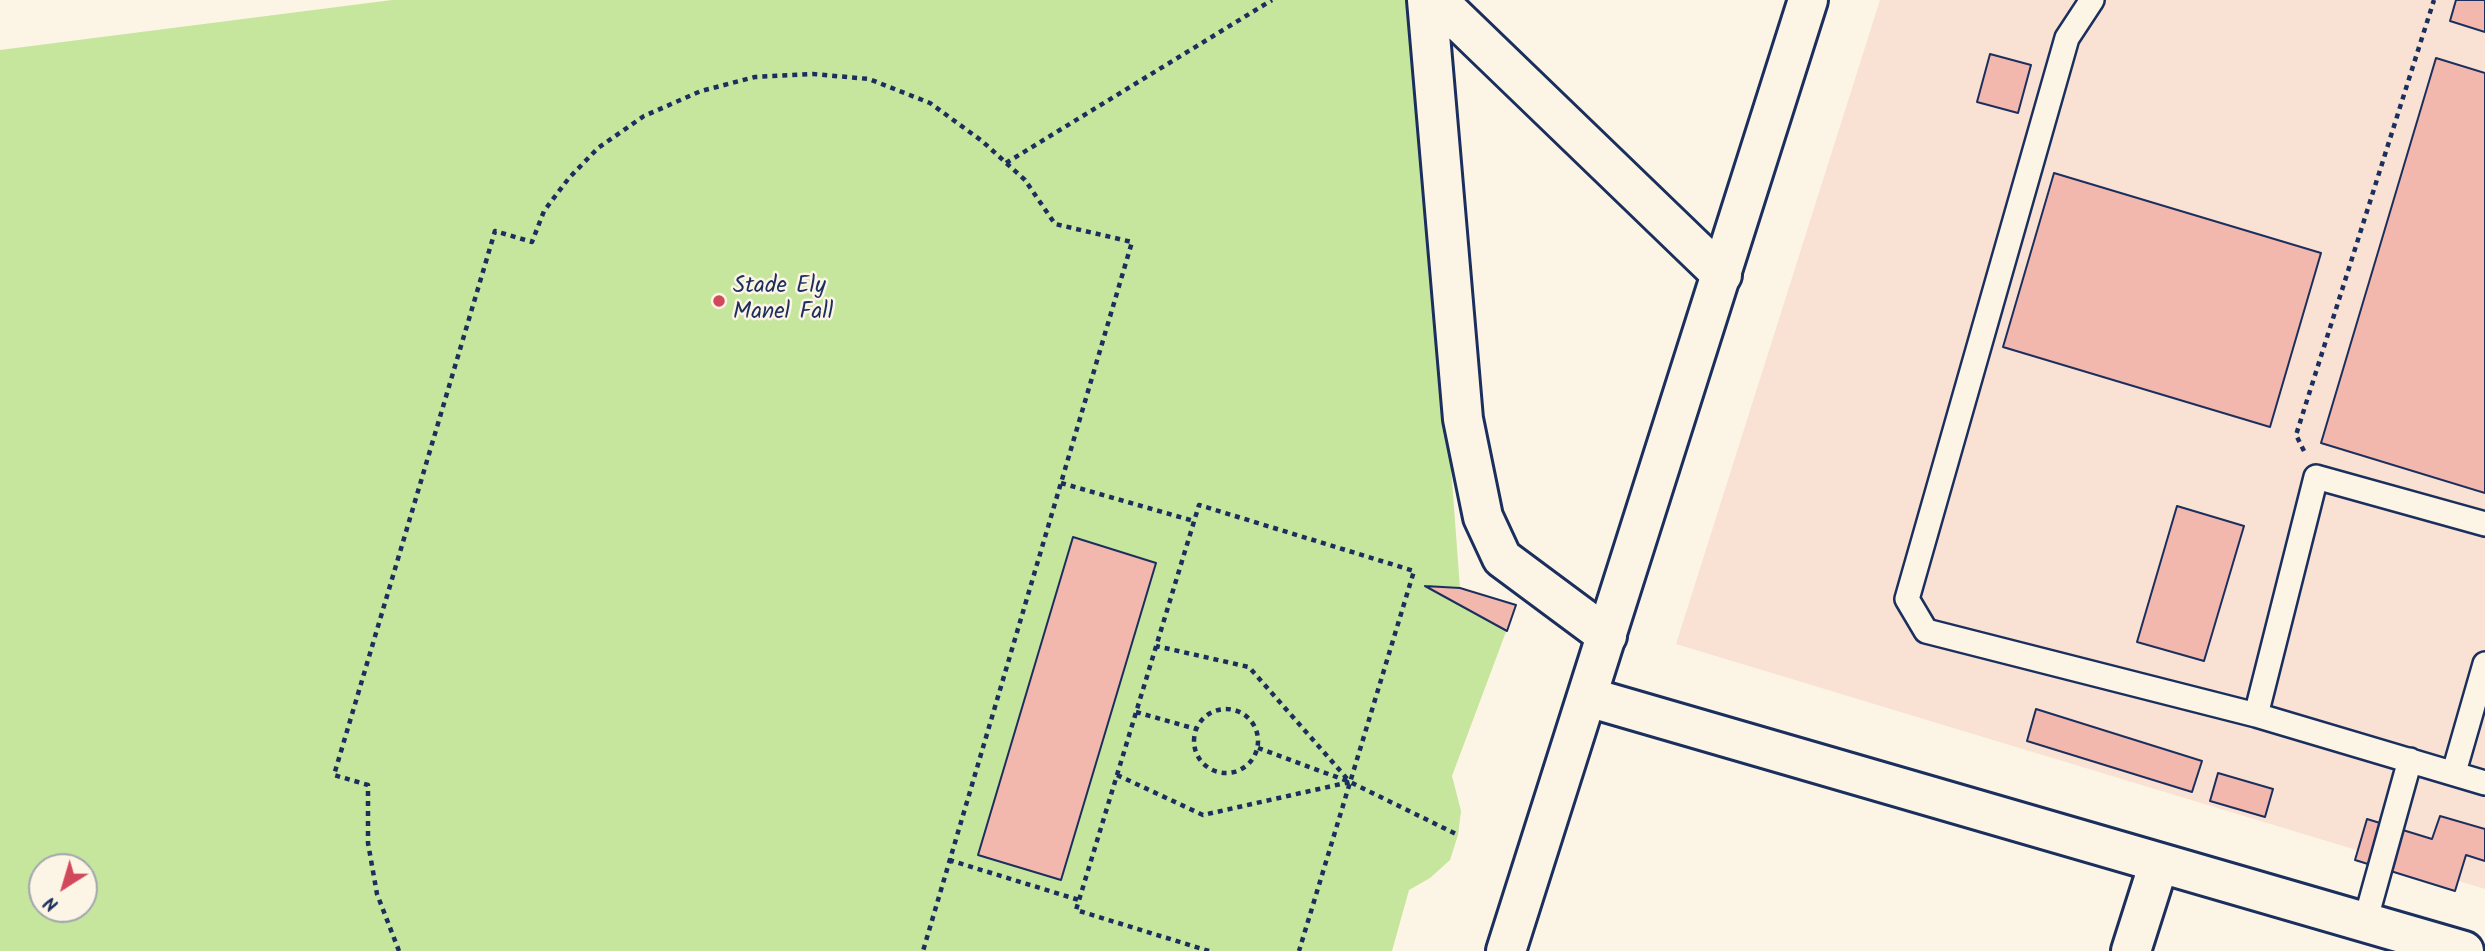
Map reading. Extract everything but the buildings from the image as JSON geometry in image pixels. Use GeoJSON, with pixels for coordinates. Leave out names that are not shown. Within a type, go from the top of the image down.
{"type":"FeatureCollection","features":[{"type":"Feature","properties":{"kind":"street"},"geometry":{"type":"LineString","coordinates":[[1426,0],[1463,419],[1483,517],[1502,558],[1607,636]]}},
{"type":"Feature","properties":{"kind":"street"},"geometry":{"type":"LineString","coordinates":[[1437,0],[1721,275]]}},
{"type":"Feature","properties":{"kind":"street"},"geometry":{"type":"LineString","coordinates":[[1506,951],[1808,0]]}},
{"type":"Feature","properties":{"kind":"street"},"geometry":{"type":"LineString","coordinates":[[1588,697],[2464,951]]}},
{"type":"Feature","properties":{"kind":"street"},"geometry":{"type":"LineString","coordinates":[[2132,951],[2159,863]]}},
{"type":"Feature","properties":{"kind":"lane"},"geometry":{"type":"LineString","coordinates":[[2092,0],[2067,38],[1907,599],[1926,631],[2256,715],[2485,783]]}},
{"type":"Feature","properties":{"kind":"lane"},"geometry":{"type":"LineString","coordinates":[[2256,715],[2316,477],[2485,524]]}},
{"type":"Feature","properties":{"kind":"lane"},"geometry":{"type":"LineString","coordinates":[[2454,772],[2485,664]]}},
{"type":"Feature","properties":{"kind":"lane"},"geometry":{"type":"LineString","coordinates":[[2365,922],[2410,760]]}},
{"type":"Feature","properties":{"kind":"path"},"geometry":{"type":"LineString","coordinates":[[1006,163],[1272,0]]}},
{"type":"Feature","properties":{"kind":"path"},"geometry":{"type":"LineString","coordinates":[[2316,477],[2296,435],[2434,0]]}},
{"type":"Feature","properties":{"kind":"path"},"geometry":{"type":"LineString","coordinates":[[399,951],[377,894],[368,843],[368,785],[334,775],[495,231],[533,242],[544,211],[569,178],[598,148],[644,116],[701,91],[755,77],[813,74],[869,79],[930,103],[1025,180],[1055,224],[1132,242],[923,951]]}},
{"type":"Feature","properties":{"kind":"path"},"geometry":{"type":"LineString","coordinates":[[1060,483],[1194,521]]}},
{"type":"Feature","properties":{"kind":"path"},"geometry":{"type":"LineString","coordinates":[[1209,951],[1076,911],[1199,505],[1414,571],[1299,951]]}},
{"type":"Feature","properties":{"kind":"path"},"geometry":{"type":"LineString","coordinates":[[1156,646],[1249,667],[1350,782]]}},
{"type":"Feature","properties":{"kind":"path"},"geometry":{"type":"LineString","coordinates":[[1230,709],[1240,712],[1255,727],[1258,748],[1255,758],[1238,772],[1216,772],[1199,760],[1194,740],[1196,729],[1209,713],[1230,709]]}},
{"type":"Feature","properties":{"kind":"path"},"geometry":{"type":"LineString","coordinates":[[1136,712],[1196,729]]}},
{"type":"Feature","properties":{"kind":"path"},"geometry":{"type":"LineString","coordinates":[[1258,748],[1350,782],[1458,835]]}},
{"type":"Feature","properties":{"kind":"path"},"geometry":{"type":"LineString","coordinates":[[1117,775],[1203,815],[1350,782]]}},
{"type":"Feature","properties":{"kind":"path"},"geometry":{"type":"LineString","coordinates":[[950,860],[1079,900]]}},
{"type":"Feature","properties":{"kind":"shaded area"},"geometry":{"type":"Polygon","coordinates":[[[1880,0],[2485,0],[2485,889],[1676,644],[1880,0]]]}},
{"type":"Feature","properties":{"kind":"green space","name":"Stade Ely Manel Fall"},"geometry":{"type":"Polygon","coordinates":[[[392,0],[1406,0],[1417,12],[1460,588],[1516,605],[1452,776],[1461,811],[1458,835],[1450,860],[1430,878],[1409,890],[1392,951],[0,951],[0,50],[392,0]]]}},
{"type":"Feature","properties":{"kind":"place","name":"Stade Ely Manel Fall"},"geometry":{"type":"Point","coordinates":[719,301]}}]}
